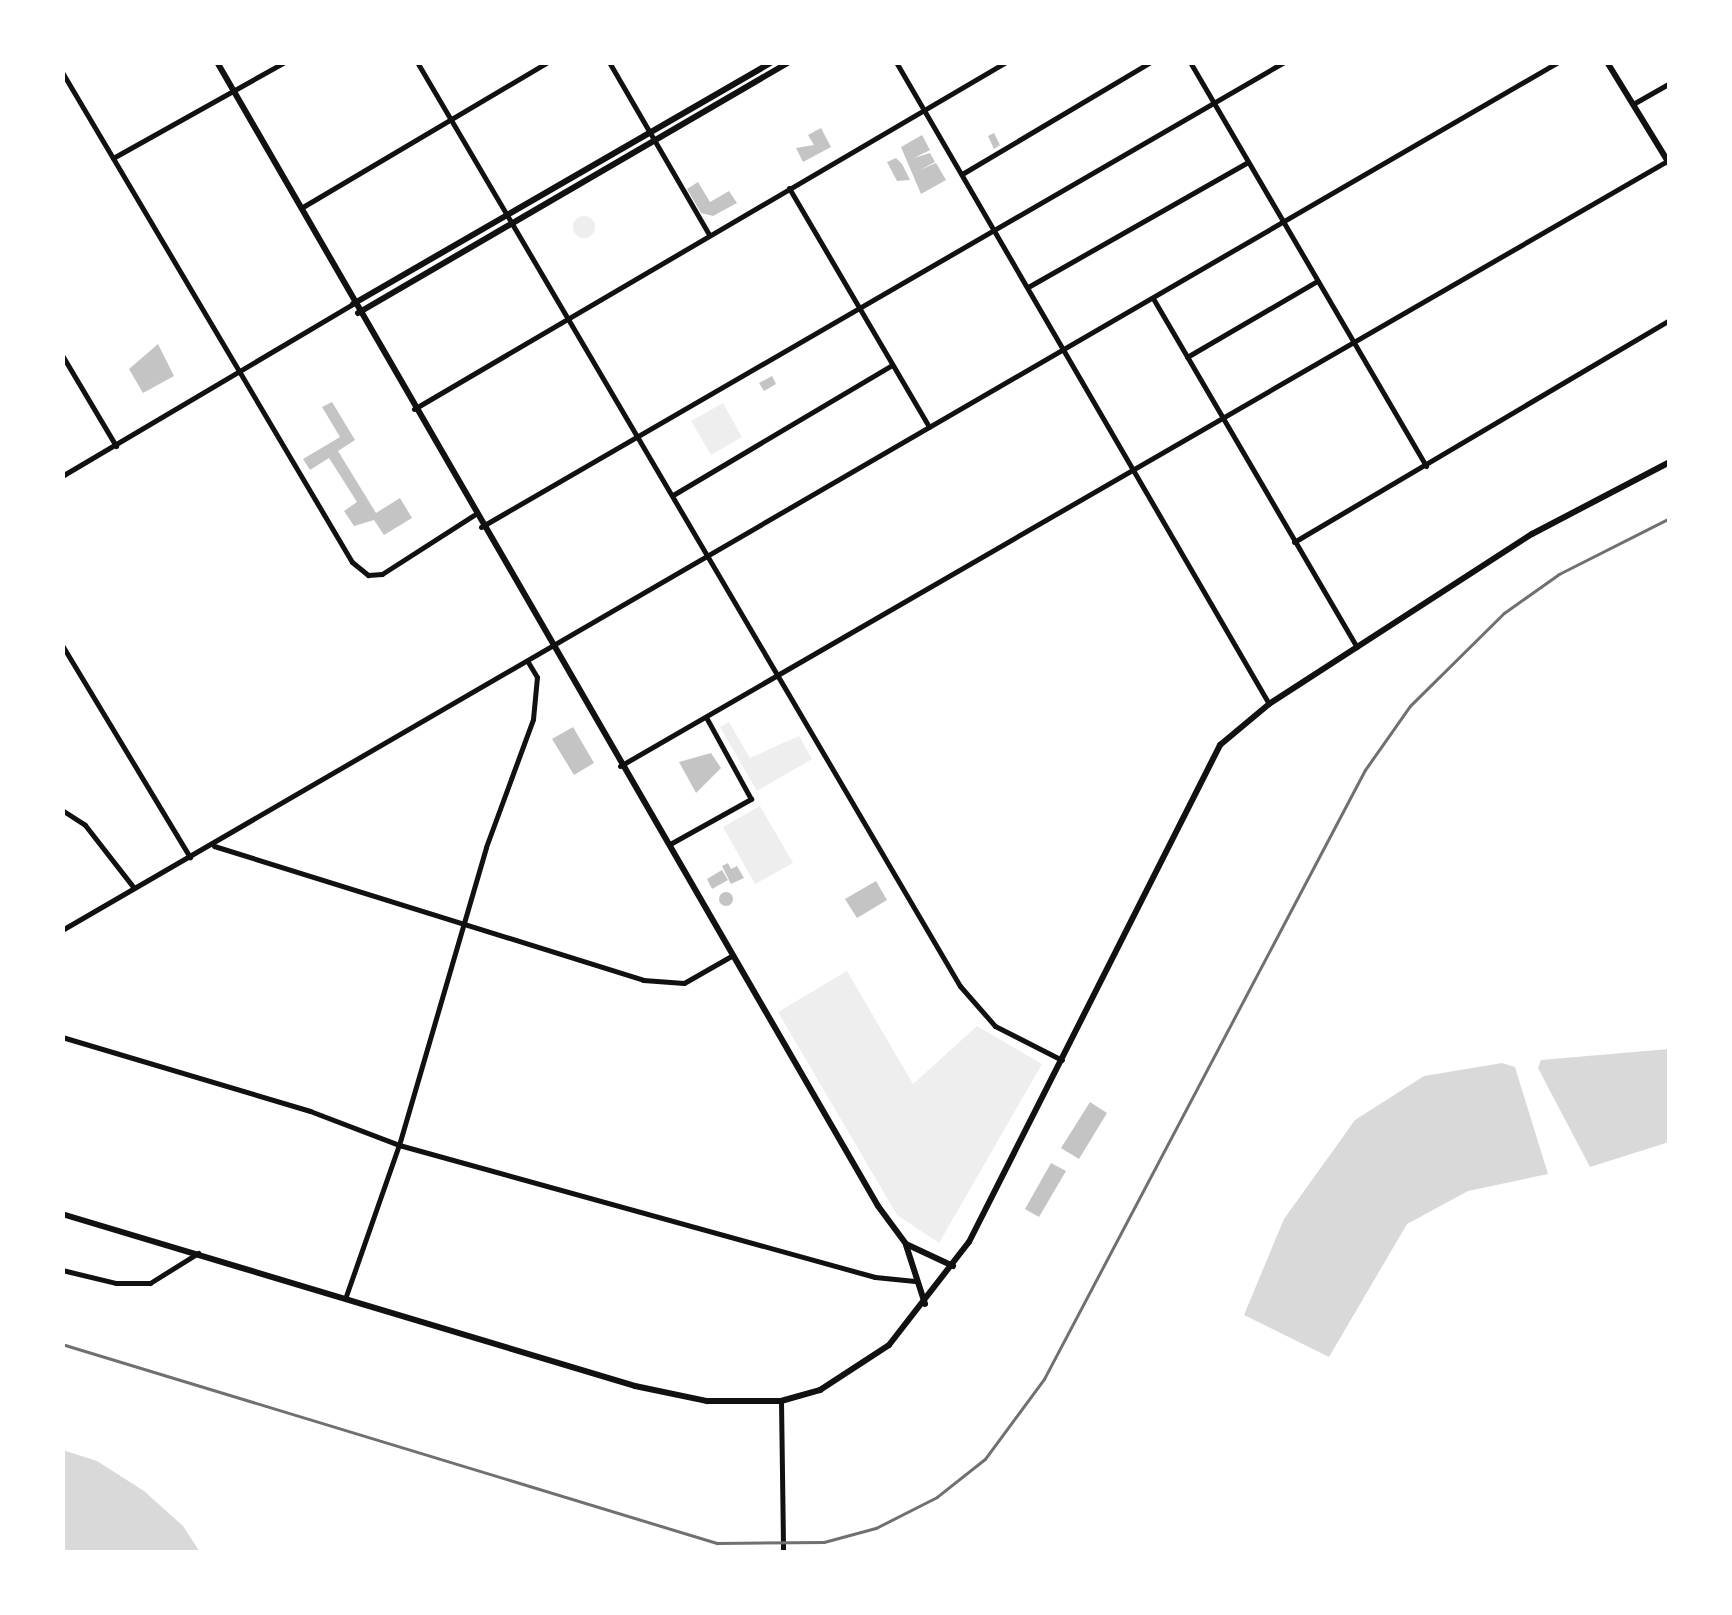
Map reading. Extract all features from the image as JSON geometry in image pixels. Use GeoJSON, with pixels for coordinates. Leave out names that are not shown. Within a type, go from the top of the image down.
{"type":"FeatureCollection","features":[{"type":"Feature","properties":{"kind":"street"},"geometry":{"type":"LineString","coordinates":[[216,62],[620,766],[906,1244],[915,1281],[926,1304]]}},
{"type":"Feature","properties":{"kind":"street"},"geometry":{"type":"LineString","coordinates":[[112,158],[285,62]]}},
{"type":"Feature","properties":{"kind":"street"},"geometry":{"type":"LineString","coordinates":[[417,62],[960,986],[995,1026],[1062,1060]]}},
{"type":"Feature","properties":{"kind":"street"},"geometry":{"type":"LineString","coordinates":[[300,208],[548,62]]}},
{"type":"Feature","properties":{"kind":"street"},"geometry":{"type":"LineString","coordinates":[[610,62],[708,234]]}},
{"type":"Feature","properties":{"kind":"street"},"geometry":{"type":"LineString","coordinates":[[62,476],[772,62]]}},
{"type":"Feature","properties":{"kind":"street"},"geometry":{"type":"LineString","coordinates":[[339,317],[358,313],[790,62]]}},
{"type":"Feature","properties":{"kind":"street"},"geometry":{"type":"LineString","coordinates":[[896,62],[1268,704]]}},
{"type":"Feature","properties":{"kind":"street"},"geometry":{"type":"LineString","coordinates":[[414,409],[1006,62]]}},
{"type":"Feature","properties":{"kind":"street"},"geometry":{"type":"LineString","coordinates":[[962,174],[1151,62]]}},
{"type":"Feature","properties":{"kind":"street"},"geometry":{"type":"LineString","coordinates":[[1190,62],[1426,466]]}},
{"type":"Feature","properties":{"kind":"street"},"geometry":{"type":"LineString","coordinates":[[481,527],[1284,62]]}},
{"type":"Feature","properties":{"kind":"street"},"geometry":{"type":"LineString","coordinates":[[62,930],[214,846],[1558,62]]}},
{"type":"Feature","properties":{"kind":"street"},"geometry":{"type":"LineString","coordinates":[[620,766],[1668,163],[1607,62]]}},
{"type":"Feature","properties":{"kind":"street"},"geometry":{"type":"LineString","coordinates":[[62,72],[352,562],[368,575],[382,574],[474,515]]}},
{"type":"Feature","properties":{"kind":"street"},"geometry":{"type":"LineString","coordinates":[[1633,104],[1670,83]]}},
{"type":"Feature","properties":{"kind":"street"},"geometry":{"type":"LineString","coordinates":[[1028,287],[1246,162]]}},
{"type":"Feature","properties":{"kind":"street"},"geometry":{"type":"LineString","coordinates":[[789,188],[930,428]]}},
{"type":"Feature","properties":{"kind":"street"},"geometry":{"type":"LineString","coordinates":[[1187,358],[1317,281]]}},
{"type":"Feature","properties":{"kind":"street"},"geometry":{"type":"LineString","coordinates":[[1154,299],[1357,647]]}},
{"type":"Feature","properties":{"kind":"street"},"geometry":{"type":"LineString","coordinates":[[1294,542],[1670,320]]}},
{"type":"Feature","properties":{"kind":"street"},"geometry":{"type":"LineString","coordinates":[[62,354],[116,446]]}},
{"type":"Feature","properties":{"kind":"street"},"geometry":{"type":"LineString","coordinates":[[673,495],[892,365]]}},
{"type":"Feature","properties":{"kind":"street"},"geometry":{"type":"LineString","coordinates":[[62,1214],[636,1386],[707,1402],[781,1401],[820,1390],[871,1363],[926,1304],[953,1266],[1062,1060],[1208,764],[1230,734],[1268,704],[1532,534],[1670,462]]}},
{"type":"Feature","properties":{"kind":"street"},"geometry":{"type":"LineString","coordinates":[[62,645],[190,858]]}},
{"type":"Feature","properties":{"kind":"street"},"geometry":{"type":"LineString","coordinates":[[346,1296],[399,1145],[462,927],[533,718],[537,676],[528,662]]}},
{"type":"Feature","properties":{"kind":"street"},"geometry":{"type":"LineString","coordinates":[[667,845],[750,798],[707,719]]}},
{"type":"Feature","properties":{"kind":"street"},"geometry":{"type":"LineString","coordinates":[[62,810],[84,825],[134,889]]}},
{"type":"Feature","properties":{"kind":"street"},"geometry":{"type":"LineString","coordinates":[[214,846],[462,927],[668,983],[695,979],[734,954]]}},
{"type":"Feature","properties":{"kind":"street"},"geometry":{"type":"LineString","coordinates":[[62,1037],[310,1110],[399,1145],[875,1277],[915,1281]]}},
{"type":"Feature","properties":{"kind":"street"},"geometry":{"type":"LineString","coordinates":[[906,1244],[953,1266]]}},
{"type":"Feature","properties":{"kind":"street"},"geometry":{"type":"LineString","coordinates":[[62,1270],[116,1283],[150,1282],[198,1254]]}},
{"type":"Feature","properties":{"kind":"street"},"geometry":{"type":"LineString","coordinates":[[781,1401],[783,1552]]}},
{"type":"Feature","properties":{"kind":"shaded area"},"geometry":{"type":"Polygon","coordinates":[[[580,216],[588,216],[595,227],[588,238],[580,238],[573,231],[573,223],[580,216]]]}},
{"type":"Feature","properties":{"kind":"shaded area"},"geometry":{"type":"Polygon","coordinates":[[[723,403],[742,437],[711,455],[691,421],[723,403]]]}},
{"type":"Feature","properties":{"kind":"shaded area"},"geometry":{"type":"Polygon","coordinates":[[[729,722],[750,758],[799,736],[812,759],[757,791],[720,727],[729,722]]]}},
{"type":"Feature","properties":{"kind":"shaded area"},"geometry":{"type":"Polygon","coordinates":[[[760,806],[793,863],[755,884],[723,827],[760,806]]]}},
{"type":"Feature","properties":{"kind":"shaded area"},"geometry":{"type":"Polygon","coordinates":[[[847,971],[913,1084],[977,1026],[1042,1064],[939,1243],[897,1215],[778,1012],[847,971]]]}},
{"type":"Feature","properties":{"kind":"shaded area"},"geometry":{"type":"Polygon","coordinates":[[[1669,1049],[1669,1142],[1590,1167],[1538,1068],[1541,1060],[1669,1049]]]}},
{"type":"Feature","properties":{"kind":"shaded area"},"geometry":{"type":"Polygon","coordinates":[[[1502,1063],[1515,1067],[1548,1174],[1468,1191],[1407,1224],[1329,1357],[1244,1315],[1284,1219],[1355,1120],[1424,1076],[1502,1063]]]}},
{"type":"Feature","properties":{"kind":"shaded area"},"geometry":{"type":"Polygon","coordinates":[[[63,1450],[97,1461],[144,1491],[183,1526],[200,1552],[63,1552],[63,1450]]]}},
{"type":"Feature","properties":{"kind":"building"},"geometry":{"type":"Polygon","coordinates":[[[821,128],[831,147],[803,162],[796,148],[814,145],[808,135],[821,128]]]}},
{"type":"Feature","properties":{"kind":"building"},"geometry":{"type":"Polygon","coordinates":[[[994,133],[1000,145],[994,149],[988,136],[994,133]]]}},
{"type":"Feature","properties":{"kind":"building"},"geometry":{"type":"Polygon","coordinates":[[[922,135],[930,150],[914,158],[930,153],[935,162],[920,170],[936,163],[946,180],[921,194],[901,147],[922,135]]]}},
{"type":"Feature","properties":{"kind":"building"},"geometry":{"type":"Polygon","coordinates":[[[896,158],[910,180],[897,181],[887,162],[896,158]]]}},
{"type":"Feature","properties":{"kind":"building"},"geometry":{"type":"Polygon","coordinates":[[[698,182],[710,202],[729,191],[737,203],[713,216],[701,213],[687,189],[698,182]]]}},
{"type":"Feature","properties":{"kind":"building"},"geometry":{"type":"Polygon","coordinates":[[[158,344],[174,376],[143,393],[129,369],[158,344]]]}},
{"type":"Feature","properties":{"kind":"building"},"geometry":{"type":"Polygon","coordinates":[[[772,376],[776,384],[764,391],[759,383],[772,376]]]}},
{"type":"Feature","properties":{"kind":"building"},"geometry":{"type":"Polygon","coordinates":[[[332,402],[355,440],[338,451],[376,513],[400,498],[412,518],[384,535],[374,520],[354,526],[344,511],[357,502],[329,458],[310,470],[303,459],[340,437],[322,407],[332,402]]]}},
{"type":"Feature","properties":{"kind":"building"},"geometry":{"type":"Polygon","coordinates":[[[573,727],[594,763],[574,775],[552,739],[573,727]]]}},
{"type":"Feature","properties":{"kind":"building"},"geometry":{"type":"Polygon","coordinates":[[[711,753],[721,768],[696,793],[679,762],[711,753]]]}},
{"type":"Feature","properties":{"kind":"building"},"geometry":{"type":"Polygon","coordinates":[[[728,863],[731,869],[737,866],[744,878],[731,884],[722,866],[728,863]]]}},
{"type":"Feature","properties":{"kind":"building"},"geometry":{"type":"Polygon","coordinates":[[[722,870],[728,880],[712,889],[707,879],[722,870]]]}},
{"type":"Feature","properties":{"kind":"building"},"geometry":{"type":"Polygon","coordinates":[[[876,881],[887,900],[857,918],[845,899],[876,881]]]}},
{"type":"Feature","properties":{"kind":"building"},"geometry":{"type":"Polygon","coordinates":[[[726,892],[733,899],[726,906],[719,899],[726,892]]]}},
{"type":"Feature","properties":{"kind":"building"},"geometry":{"type":"Polygon","coordinates":[[[1090,1102],[1107,1113],[1079,1159],[1061,1148],[1090,1102]]]}},
{"type":"Feature","properties":{"kind":"building"},"geometry":{"type":"Polygon","coordinates":[[[1051,1163],[1066,1171],[1039,1217],[1025,1209],[1051,1163]]]}},
{"type":"Feature","properties":{"kind":"railway"},"geometry":{"type":"LineString","coordinates":[[62,1344],[717,1543],[824,1542],[876,1528],[937,1497],[985,1459],[1044,1379],[1365,770],[1410,706],[1504,613],[1559,574],[1670,518]]}}]}
